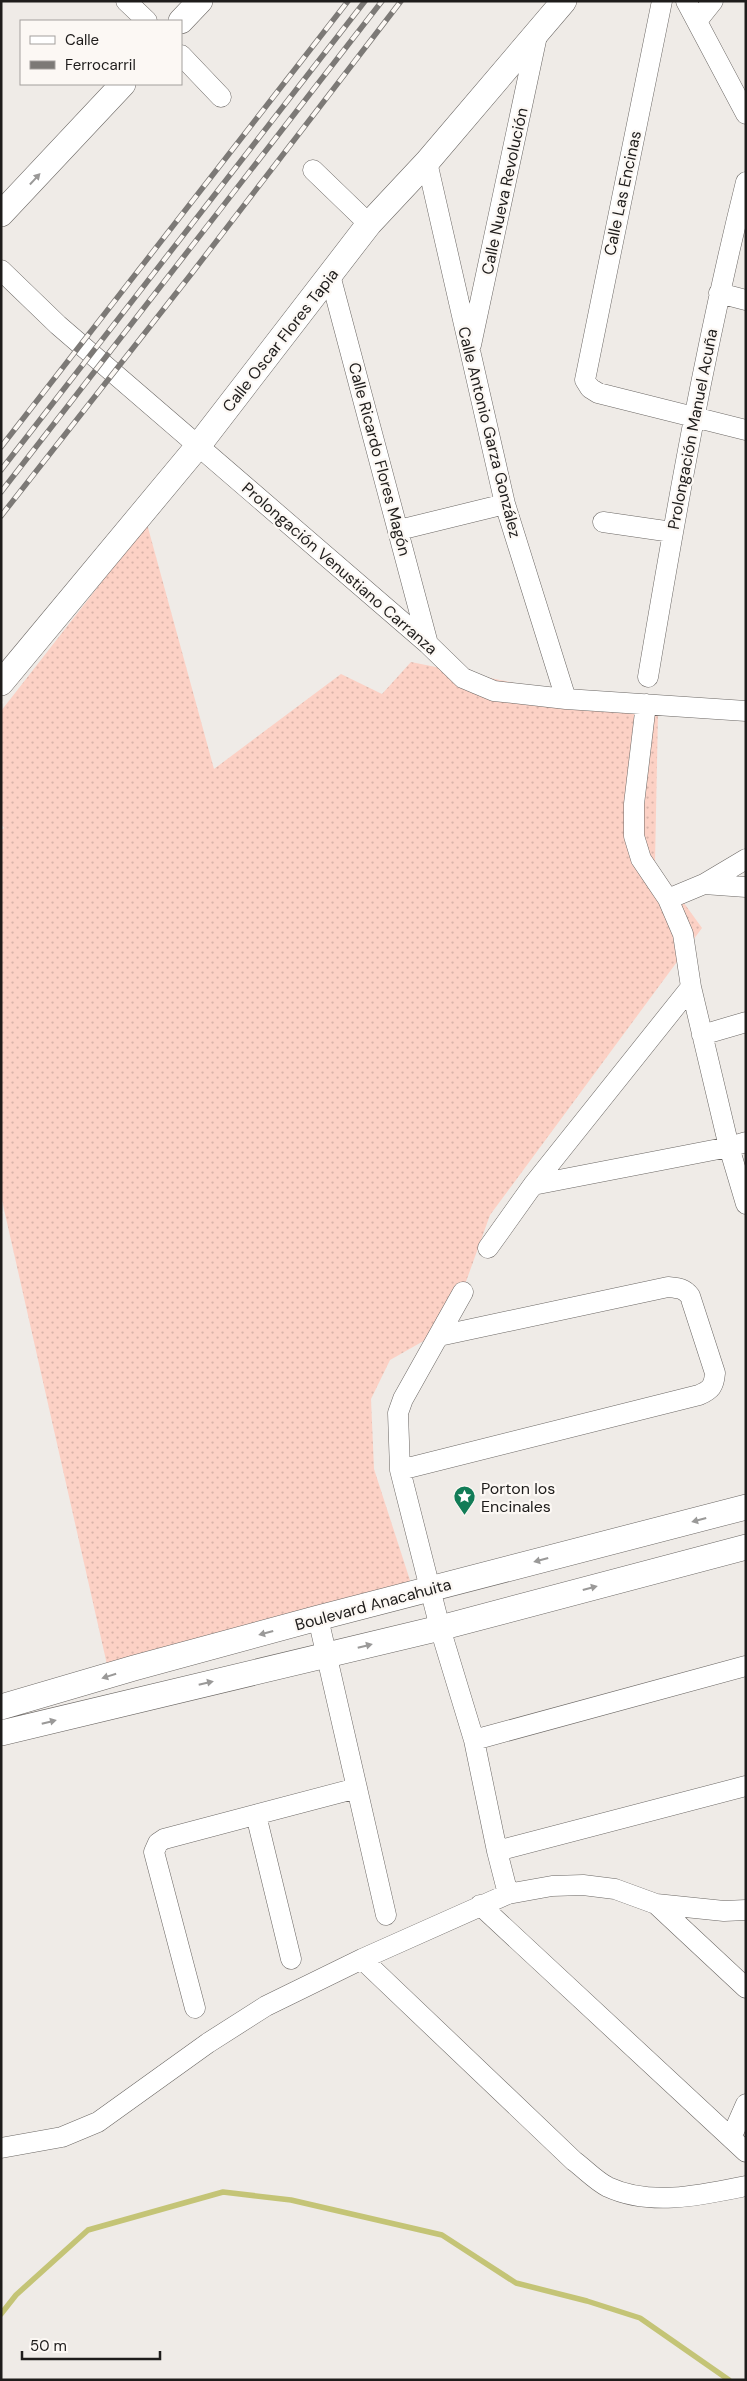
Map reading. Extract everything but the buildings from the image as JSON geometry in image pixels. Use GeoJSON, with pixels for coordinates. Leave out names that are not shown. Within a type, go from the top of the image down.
{"type":"FeatureCollection","features":[{"type":"Feature","properties":{"kind":"street"},"geometry":{"type":"LineString","coordinates":[[126,1],[146,20]]}},
{"type":"Feature","properties":{"kind":"street"},"geometry":{"type":"LineString","coordinates":[[182,20],[200,1]]}},
{"type":"Feature","properties":{"kind":"street","name":"Calle Oscar Flores Tapia"},"geometry":{"type":"LineString","coordinates":[[1,683],[198,446],[370,224],[426,162],[564,1]]}},
{"type":"Feature","properties":{"kind":"street","name":"Calle Las Encinas"},"geometry":{"type":"LineString","coordinates":[[662,1],[584,376],[587,384],[598,393],[693,418]]}},
{"type":"Feature","properties":{"kind":"street"},"geometry":{"type":"LineString","coordinates":[[686,1],[746,114]]}},
{"type":"Feature","properties":{"kind":"street"},"geometry":{"type":"LineString","coordinates":[[697,21],[713,1]]}},
{"type":"Feature","properties":{"kind":"street","name":"Calle Nueva Revolución"},"geometry":{"type":"LineString","coordinates":[[469,352],[538,31]]}},
{"type":"Feature","properties":{"kind":"street"},"geometry":{"type":"LineString","coordinates":[[182,56],[221,97]]}},
{"type":"Feature","properties":{"kind":"street"},"geometry":{"type":"LineString","coordinates":[[1,214],[122,85]]}},
{"type":"Feature","properties":{"kind":"street","name":"Calle Antonio Garza González"},"geometry":{"type":"LineString","coordinates":[[426,162],[505,504],[566,699]]}},
{"type":"Feature","properties":{"kind":"street"},"geometry":{"type":"LineString","coordinates":[[313,170],[370,224]]}},
{"type":"Feature","properties":{"kind":"street","name":"Prolongación Manuel Acuña"},"geometry":{"type":"LineString","coordinates":[[648,677],[693,418],[718,293],[746,182]]}},
{"type":"Feature","properties":{"kind":"street","name":"Prolongación Venustiano Carranza"},"geometry":{"type":"LineString","coordinates":[[1,270],[58,325],[428,644],[463,678],[494,691],[566,699],[746,712]]}},
{"type":"Feature","properties":{"kind":"street","name":"Calle Ricardo Flores Magón"},"geometry":{"type":"LineString","coordinates":[[330,275],[428,644]]}},
{"type":"Feature","properties":{"kind":"street"},"geometry":{"type":"LineString","coordinates":[[718,293],[746,300]]}},
{"type":"Feature","properties":{"kind":"street"},"geometry":{"type":"LineString","coordinates":[[693,418],[746,430]]}},
{"type":"Feature","properties":{"kind":"street"},"geometry":{"type":"LineString","coordinates":[[399,530],[505,504]]}},
{"type":"Feature","properties":{"kind":"street"},"geometry":{"type":"LineString","coordinates":[[603,522],[672,532]]}},
{"type":"Feature","properties":{"kind":"street"},"geometry":{"type":"LineString","coordinates":[[646,704],[634,804],[634,836],[641,858],[668,900],[683,934],[691,987],[702,1035],[737,1145],[746,1204]]}},
{"type":"Feature","properties":{"kind":"street"},"geometry":{"type":"LineString","coordinates":[[668,900],[704,884],[746,858]]}},
{"type":"Feature","properties":{"kind":"street"},"geometry":{"type":"LineString","coordinates":[[704,884],[746,887]]}},
{"type":"Feature","properties":{"kind":"street"},"geometry":{"type":"LineString","coordinates":[[488,1248],[533,1185],[691,987]]}},
{"type":"Feature","properties":{"kind":"street"},"geometry":{"type":"LineString","coordinates":[[702,1035],[746,1022]]}},
{"type":"Feature","properties":{"kind":"street"},"geometry":{"type":"LineString","coordinates":[[533,1185],[737,1145]]}},
{"type":"Feature","properties":{"kind":"street"},"geometry":{"type":"LineString","coordinates":[[400,1470],[699,1395],[710,1390],[714,1383],[715,1373],[690,1296],[686,1291],[678,1288],[668,1288],[439,1336]]}},
{"type":"Feature","properties":{"kind":"street"},"geometry":{"type":"LineString","coordinates":[[463,1292],[403,1399],[398,1413],[400,1470],[440,1628],[474,1740],[508,1894]]}},
{"type":"Feature","properties":{"kind":"street","name":"Boulevard Anacahuita"},"geometry":{"type":"LineString","coordinates":[[5,1706],[134,1668],[318,1618],[746,1507]]}},
{"type":"Feature","properties":{"kind":"street"},"geometry":{"type":"LineString","coordinates":[[5,1706],[10,1731],[440,1628],[746,1547]]}},
{"type":"Feature","properties":{"kind":"street"},"geometry":{"type":"LineString","coordinates":[[318,1618],[386,1915]]}},
{"type":"Feature","properties":{"kind":"street"},"geometry":{"type":"LineString","coordinates":[[474,1740],[746,1666]]}},
{"type":"Feature","properties":{"kind":"street"},"geometry":{"type":"LineString","coordinates":[[497,1851],[746,1786]]}},
{"type":"Feature","properties":{"kind":"street"},"geometry":{"type":"LineString","coordinates":[[195,2008],[154,1852],[155,1847],[164,1839],[358,1788]]}},
{"type":"Feature","properties":{"kind":"street"},"geometry":{"type":"LineString","coordinates":[[256,1815],[291,1960]]}},
{"type":"Feature","properties":{"kind":"street"},"geometry":{"type":"LineString","coordinates":[[1,2148],[62,2137],[98,2122],[208,2043],[266,2006],[362,1959],[508,1894],[552,1886],[583,1885],[615,1889],[656,1904],[724,1911],[746,1910]]}},
{"type":"Feature","properties":{"kind":"street"},"geometry":{"type":"LineString","coordinates":[[656,1904],[746,1988]]}},
{"type":"Feature","properties":{"kind":"street"},"geometry":{"type":"LineString","coordinates":[[480,1905],[739,2145]]}},
{"type":"Feature","properties":{"kind":"street"},"geometry":{"type":"LineString","coordinates":[[362,1959],[574,2161],[607,2187],[636,2195],[690,2197],[746,2186]]}},
{"type":"Feature","properties":{"kind":"street"},"geometry":{"type":"LineString","coordinates":[[739,2145],[746,2104]]}},
{"type":"Feature","properties":{"kind":"shaded area"},"geometry":{"type":"Polygon","coordinates":[[[147,524],[214,769],[341,674],[382,694],[411,662],[658,712],[655,863],[702,928],[490,1215],[450,1326],[390,1360],[371,1399],[374,1469],[417,1602],[108,1669],[1,1196],[1,830],[4,828],[1,824],[1,711],[147,524]]]}},
{"type":"Feature","properties":{"kind":"waterway"},"geometry":{"type":"LineString","coordinates":[[1,2314],[16,2295],[88,2230],[223,2192],[291,2200],[442,2235],[516,2283],[587,2301],[640,2318],[729,2380]]}},
{"type":"Feature","properties":{"kind":"railway"},"geometry":{"type":"LineString","coordinates":[[1,447],[348,1]]}},
{"type":"Feature","properties":{"kind":"railway"},"geometry":{"type":"LineString","coordinates":[[1,470],[365,1]]}},
{"type":"Feature","properties":{"kind":"railway"},"geometry":{"type":"LineString","coordinates":[[1,492],[382,1]]}},
{"type":"Feature","properties":{"kind":"railway"},"geometry":{"type":"LineString","coordinates":[[1,516],[192,273],[401,1]]}},
{"type":"Feature","properties":{"kind":"place","name":"Porton los Encinales"},"geometry":{"type":"Point","coordinates":[465,1516]}}]}
